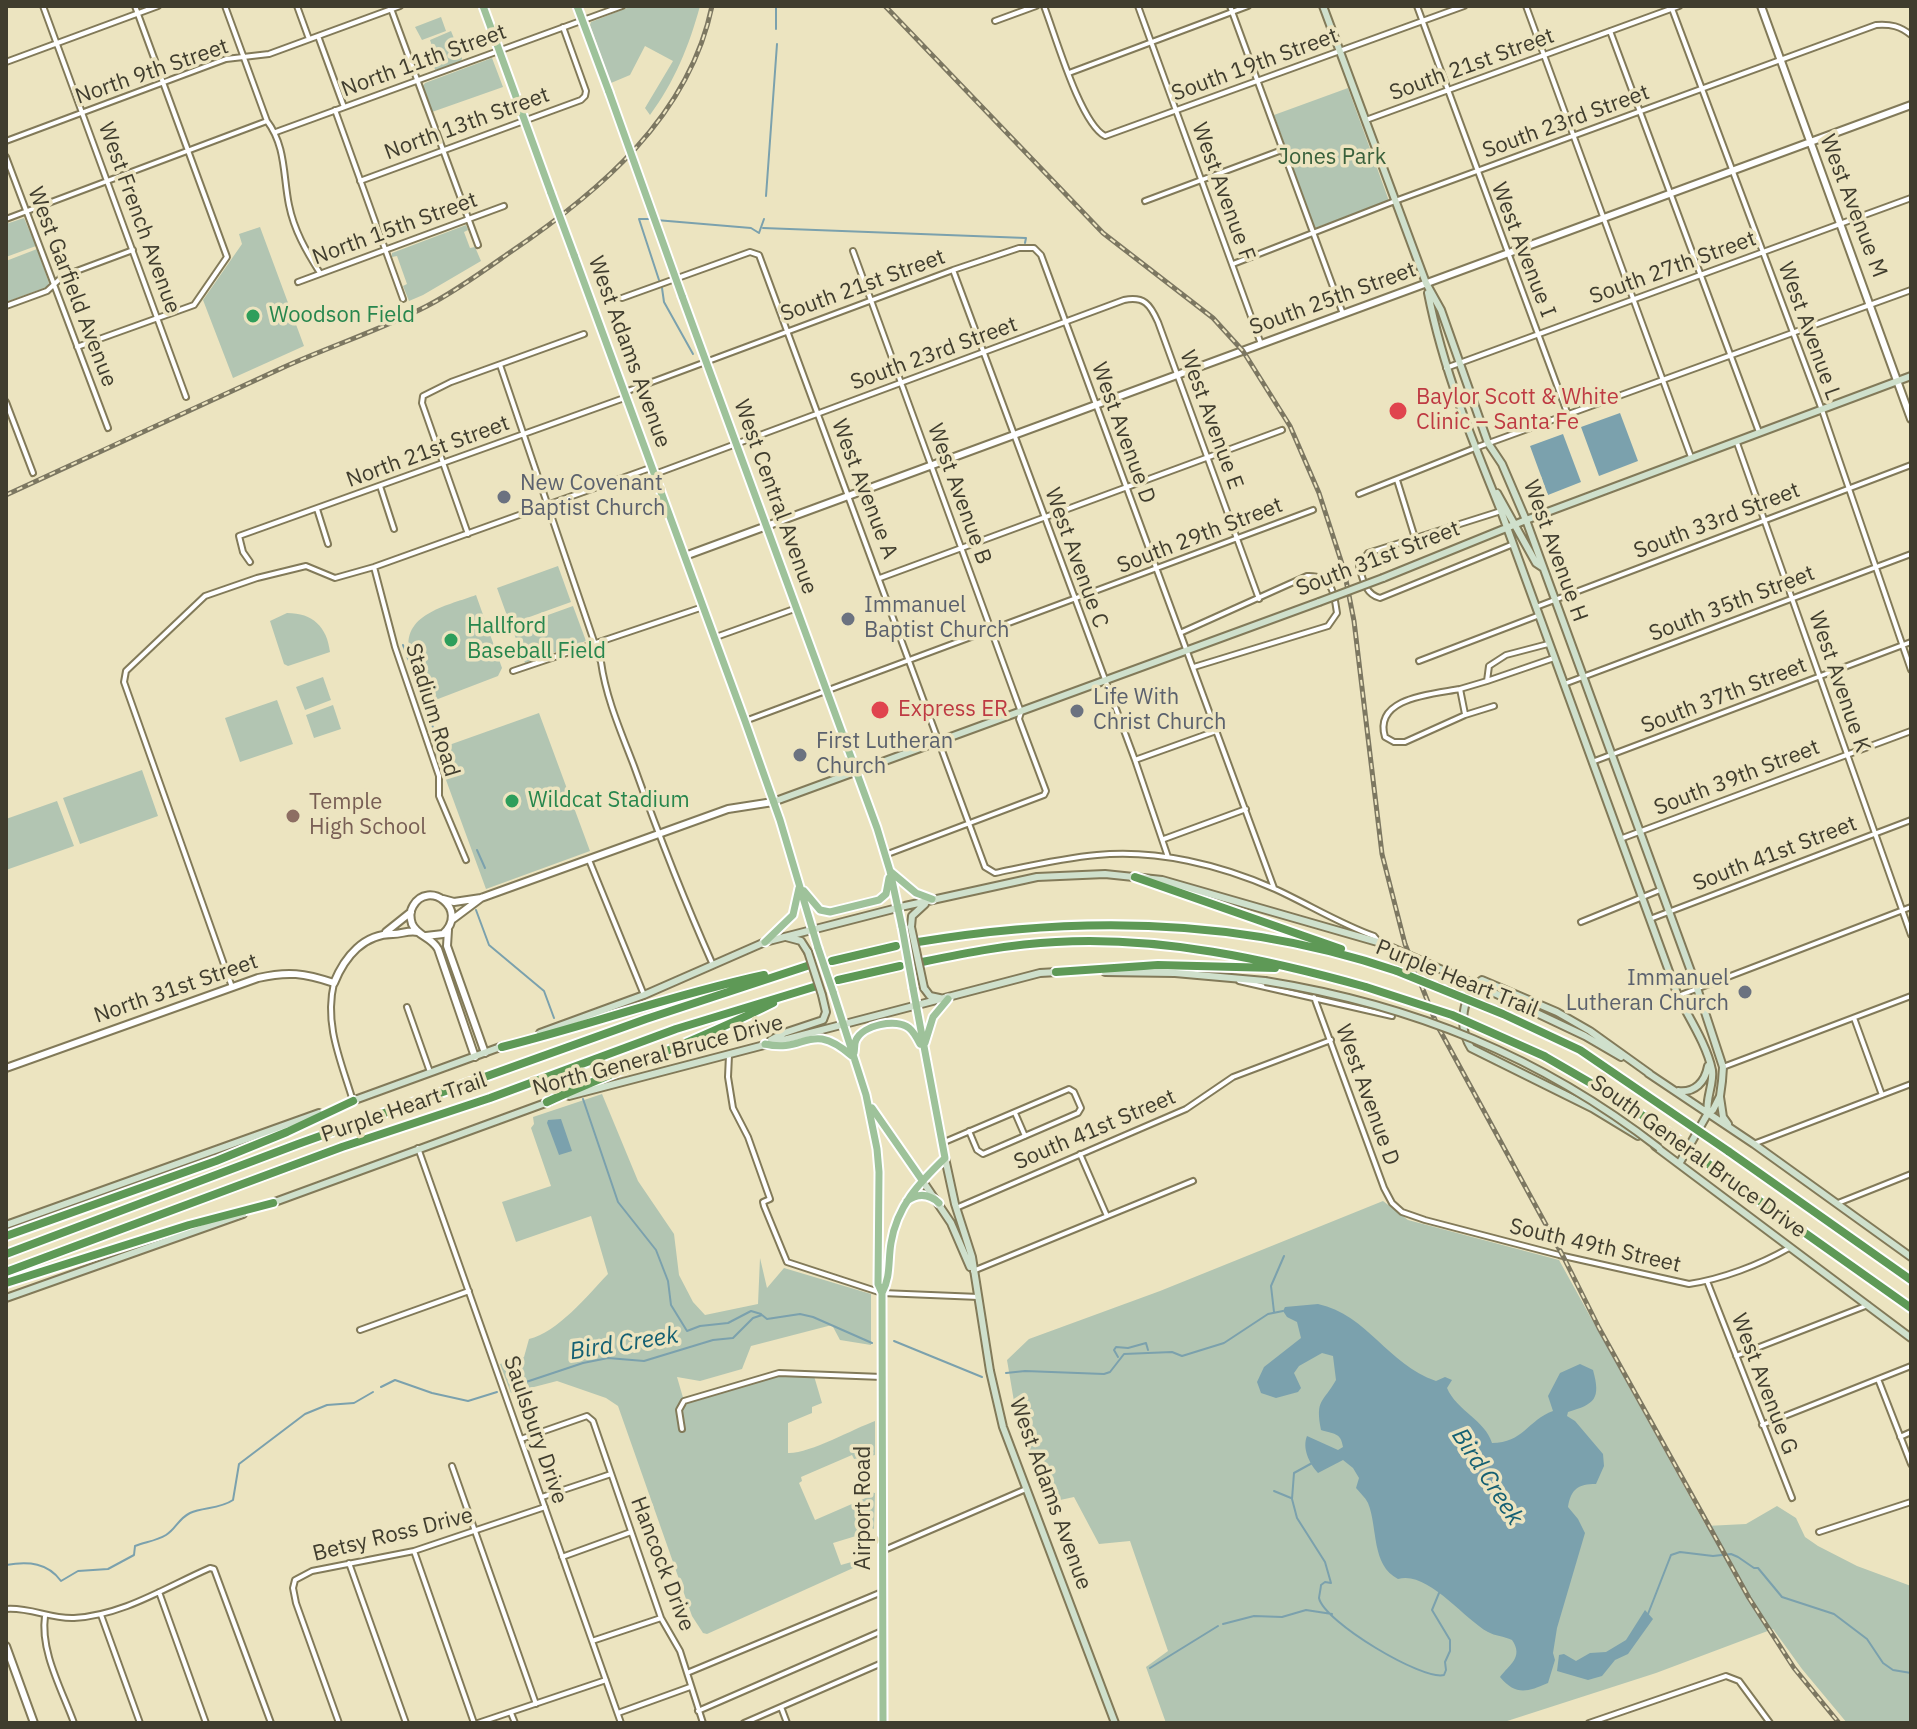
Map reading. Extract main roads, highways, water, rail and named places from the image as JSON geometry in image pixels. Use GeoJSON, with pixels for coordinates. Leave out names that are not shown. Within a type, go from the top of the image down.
{"type":"FeatureCollection","features":[{"type":"Feature","properties":{"kind":"highway"},"geometry":{"type":"LineString","coordinates":[[1135,877],[1307,936],[1397,971]]}},
{"type":"Feature","properties":{"kind":"highway","name":"Purple Heart Trail"},"geometry":{"type":"LineString","coordinates":[[918,942],[1000,929],[1063,924],[1136,924],[1206,929],[1335,952],[1397,971],[1503,1014],[1580,1050],[1911,1280]]}},
{"type":"Feature","properties":{"kind":"highway","name":"Purple Heart Trail"},"geometry":{"type":"LineString","coordinates":[[922,962],[973,951],[1038,943],[1132,943],[1207,951],[1302,969],[1452,1015],[1544,1056],[1613,1096],[1911,1308]]}},
{"type":"Feature","properties":{"kind":"highway"},"geometry":{"type":"LineString","coordinates":[[832,961],[896,946]]}},
{"type":"Feature","properties":{"kind":"highway"},"geometry":{"type":"LineString","coordinates":[[1056,972],[1158,965],[1302,969]]}},
{"type":"Feature","properties":{"kind":"highway","name":"Purple Heart Trail"},"geometry":{"type":"LineString","coordinates":[[6,1254],[298,1144],[646,1019],[807,966],[698,989],[574,1029],[502,1047]]}},
{"type":"Feature","properties":{"kind":"highway"},"geometry":{"type":"LineString","coordinates":[[838,980],[900,966]]}},
{"type":"Feature","properties":{"kind":"highway","name":"Purple Heart Trail"},"geometry":{"type":"LineString","coordinates":[[6,1272],[342,1147],[505,1093],[676,1029],[817,986]]}},
{"type":"Feature","properties":{"kind":"highway"},"geometry":{"type":"LineString","coordinates":[[547,1102],[621,1068],[730,1025],[798,991]]}},
{"type":"Feature","properties":{"kind":"highway"},"geometry":{"type":"LineString","coordinates":[[6,1236],[216,1161],[353,1101]]}},
{"type":"Feature","properties":{"kind":"highway"},"geometry":{"type":"LineString","coordinates":[[6,1283],[189,1225],[273,1203]]}},
{"type":"Feature","properties":{"kind":"main road","name":"West Adams Avenue"},"geometry":{"type":"LineString","coordinates":[[483,6],[773,802]]}},
{"type":"Feature","properties":{"kind":"main road","name":"West Central Avenue"},"geometry":{"type":"LineString","coordinates":[[577,6],[828,690],[890,871],[897,908],[906,927],[917,1008]]}},
{"type":"Feature","properties":{"kind":"main road","name":"West Avenue H"},"geometry":{"type":"LineString","coordinates":[[1323,6],[1426,283],[1441,310],[1488,443],[1502,464],[1526,520],[1723,1067],[1720,1096],[1679,1164]]}},
{"type":"Feature","properties":{"kind":"main road","name":"West Avenue H"},"geometry":{"type":"LineString","coordinates":[[1426,283],[1446,368],[1475,448],[1501,511],[1678,996],[1708,1058],[1712,1072],[1706,1105],[1708,1113]]}},
{"type":"Feature","properties":{"kind":"main road","name":"South 31st Street"},"geometry":{"type":"LineString","coordinates":[[856,772],[1383,578],[1526,520],[1911,376]]}},
{"type":"Feature","properties":{"kind":"main road"},"geometry":{"type":"LineString","coordinates":[[1488,480],[1536,563],[1542,567]]}},
{"type":"Feature","properties":{"kind":"main road"},"geometry":{"type":"LineString","coordinates":[[773,802],[856,772]]}},
{"type":"Feature","properties":{"kind":"main road","name":"Airport Road"},"geometry":{"type":"LineString","coordinates":[[773,802],[866,1095],[878,1155],[878,1284],[882,1293]]}},
{"type":"Feature","properties":{"kind":"main road"},"geometry":{"type":"LineString","coordinates":[[800,886],[820,910],[830,912],[879,900],[888,888],[890,871]]}},
{"type":"Feature","properties":{"kind":"main road"},"geometry":{"type":"LineString","coordinates":[[890,871],[916,893],[932,899]]}},
{"type":"Feature","properties":{"kind":"main road","name":"South General Bruce Drive"},"geometry":{"type":"LineString","coordinates":[[812,928],[1037,877],[1105,874],[1162,880],[1381,943],[1585,1036],[1650,1074],[1911,1257]]}},
{"type":"Feature","properties":{"kind":"main road"},"geometry":{"type":"LineString","coordinates":[[765,942],[793,915],[800,886]]}},
{"type":"Feature","properties":{"kind":"main road"},"geometry":{"type":"LineString","coordinates":[[932,899],[919,908],[906,927],[924,988],[930,996],[948,999]]}},
{"type":"Feature","properties":{"kind":"main road"},"geometry":{"type":"LineString","coordinates":[[6,1225],[644,995],[765,942],[812,928]]}},
{"type":"Feature","properties":{"kind":"main road"},"geometry":{"type":"LineString","coordinates":[[765,1044],[784,1033],[823,1020],[826,1012],[808,952],[801,941],[785,937]]}},
{"type":"Feature","properties":{"kind":"main road","name":"South General Bruce Drive"},"geometry":{"type":"LineString","coordinates":[[917,1008],[1040,973],[1217,977],[1265,981],[1364,1002],[1470,1037],[1558,1079],[1616,1115],[1911,1338]]}},
{"type":"Feature","properties":{"kind":"main road"},"geometry":{"type":"LineString","coordinates":[[1650,1074],[1590,1031],[1557,1012],[1482,980],[1469,993],[1463,1017],[1466,1040],[1471,1048],[1592,1108],[1659,1148]]}},
{"type":"Feature","properties":{"kind":"main road"},"geometry":{"type":"LineString","coordinates":[[923,1049],[933,1017],[948,999]]}},
{"type":"Feature","properties":{"kind":"main road","name":"West Adams Avenue"},"geometry":{"type":"LineString","coordinates":[[917,1008],[945,1158],[956,1208],[970,1247],[972,1271]]}},
{"type":"Feature","properties":{"kind":"main road","name":"North General Bruce Drive"},"geometry":{"type":"LineString","coordinates":[[6,1298],[547,1102],[730,1052],[917,1008]]}},
{"type":"Feature","properties":{"kind":"main road"},"geometry":{"type":"LineString","coordinates":[[854,1058],[856,1040],[862,1033],[885,1024],[907,1027],[923,1049]]}},
{"type":"Feature","properties":{"kind":"main road"},"geometry":{"type":"LineString","coordinates":[[765,1044],[779,1047],[819,1037],[834,1041],[854,1058]]}},
{"type":"Feature","properties":{"kind":"main road"},"geometry":{"type":"LineString","coordinates":[[1674,1091],[1683,1092],[1700,1084],[1709,1068],[1708,1058]]}},
{"type":"Feature","properties":{"kind":"main road","name":"Airport Road"},"geometry":{"type":"LineString","coordinates":[[866,1095],[887,1132],[922,1180]]}},
{"type":"Feature","properties":{"kind":"main road"},"geometry":{"type":"LineString","coordinates":[[1720,1096],[1723,1117],[1743,1137]]}},
{"type":"Feature","properties":{"kind":"main road","name":"Airport Road"},"geometry":{"type":"LineString","coordinates":[[883,1723],[882,1293],[888,1276],[891,1240],[906,1202],[922,1180],[945,1158]]}},
{"type":"Feature","properties":{"kind":"main road","name":"West Adams Avenue"},"geometry":{"type":"LineString","coordinates":[[922,1180],[951,1223],[972,1271],[1003,1427],[1115,1723]]}},
{"type":"Feature","properties":{"kind":"main road"},"geometry":{"type":"LineString","coordinates":[[906,1202],[922,1195],[939,1203]]}},
{"type":"Feature","properties":{"kind":"water"},"geometry":{"type":"Polygon","coordinates":[[[1620,413],[1638,461],[1599,476],[1581,427],[1620,413]]]}},
{"type":"Feature","properties":{"kind":"water"},"geometry":{"type":"Polygon","coordinates":[[[1563,434],[1581,482],[1548,495],[1530,446],[1563,434]]]}},
{"type":"Feature","properties":{"kind":"water"},"geometry":{"type":"Polygon","coordinates":[[[561,1119],[572,1151],[559,1155],[547,1123],[548,1120],[561,1119]]]}},
{"type":"Feature","properties":{"kind":"water"},"geometry":{"type":"Polygon","coordinates":[[[1318,1304],[1351,1318],[1419,1373],[1436,1381],[1445,1377],[1452,1380],[1447,1388],[1452,1396],[1483,1428],[1492,1443],[1511,1439],[1553,1411],[1548,1396],[1560,1373],[1580,1364],[1593,1370],[1594,1399],[1568,1412],[1567,1416],[1603,1454],[1604,1466],[1596,1484],[1576,1489],[1569,1501],[1568,1507],[1585,1533],[1557,1628],[1553,1653],[1555,1660],[1548,1683],[1534,1689],[1517,1690],[1506,1683],[1500,1677],[1516,1656],[1512,1640],[1488,1632],[1433,1588],[1409,1578],[1398,1579],[1389,1573],[1379,1555],[1367,1501],[1356,1488],[1359,1478],[1353,1468],[1343,1460],[1318,1473],[1312,1465],[1306,1450],[1307,1436],[1338,1450],[1343,1447],[1338,1436],[1321,1430],[1319,1420],[1321,1402],[1336,1380],[1333,1356],[1322,1353],[1299,1366],[1294,1373],[1301,1388],[1298,1392],[1276,1398],[1261,1393],[1257,1382],[1264,1367],[1301,1338],[1297,1322],[1287,1317],[1283,1311],[1285,1307],[1318,1304]]]}},
{"type":"Feature","properties":{"kind":"water"},"geometry":{"type":"Polygon","coordinates":[[[1645,1610],[1653,1619],[1628,1654],[1615,1660],[1602,1676],[1588,1680],[1557,1671],[1559,1655],[1564,1654],[1576,1661],[1590,1653],[1606,1652],[1626,1640],[1645,1610]]]}},
{"type":"Feature","properties":{"kind":"waterway"},"geometry":{"type":"LineString","coordinates":[[776,6],[776,29]]}},
{"type":"Feature","properties":{"kind":"waterway"},"geometry":{"type":"LineString","coordinates":[[766,196],[777,44]]}},
{"type":"Feature","properties":{"kind":"waterway"},"geometry":{"type":"LineString","coordinates":[[650,219],[639,219],[659,280]]}},
{"type":"Feature","properties":{"kind":"waterway"},"geometry":{"type":"LineString","coordinates":[[656,220],[751,228],[759,233],[764,219]]}},
{"type":"Feature","properties":{"kind":"waterway"},"geometry":{"type":"LineString","coordinates":[[763,228],[1026,238],[1025,243]]}},
{"type":"Feature","properties":{"kind":"waterway"},"geometry":{"type":"LineString","coordinates":[[662,288],[664,302],[693,354]]}},
{"type":"Feature","properties":{"kind":"waterway"},"geometry":{"type":"LineString","coordinates":[[403,645],[450,774]]}},
{"type":"Feature","properties":{"kind":"waterway"},"geometry":{"type":"LineString","coordinates":[[477,850],[485,868]]}},
{"type":"Feature","properties":{"kind":"waterway"},"geometry":{"type":"LineString","coordinates":[[476,910],[489,945],[544,991],[554,1018]]}},
{"type":"Feature","properties":{"kind":"waterway"},"geometry":{"type":"LineString","coordinates":[[583,1099],[618,1202],[656,1250],[668,1281],[671,1305],[687,1331],[700,1326],[728,1323],[751,1311],[761,1314]]}},
{"type":"Feature","properties":{"kind":"waterway"},"geometry":{"type":"LineString","coordinates":[[1274,1312],[1271,1286],[1284,1256]]}},
{"type":"Feature","properties":{"kind":"waterway","name":"Bird Creek"},"geometry":{"type":"LineString","coordinates":[[1006,1373],[1104,1374],[1110,1372],[1124,1354],[1172,1352],[1182,1356],[1224,1343],[1268,1314],[1283,1311]]}},
{"type":"Feature","properties":{"kind":"waterway","name":"Bird Creek"},"geometry":{"type":"LineString","coordinates":[[511,1387],[583,1363],[608,1358],[644,1361],[713,1340],[733,1338],[753,1318],[762,1315],[767,1319],[800,1314],[813,1317],[872,1343]]}},
{"type":"Feature","properties":{"kind":"waterway","name":"Bird Creek"},"geometry":{"type":"LineString","coordinates":[[894,1341],[982,1377]]}},
{"type":"Feature","properties":{"kind":"waterway"},"geometry":{"type":"LineString","coordinates":[[1118,1357],[1114,1350],[1116,1347],[1128,1348],[1146,1343],[1148,1350]]}},
{"type":"Feature","properties":{"kind":"waterway","name":"Bird Creek"},"geometry":{"type":"LineString","coordinates":[[381,1387],[395,1380],[468,1401],[497,1392]]}},
{"type":"Feature","properties":{"kind":"waterway","name":"Bird Creek"},"geometry":{"type":"LineString","coordinates":[[6,1565],[22,1563],[44,1567],[61,1581],[78,1571],[108,1569],[134,1555],[135,1546],[166,1535],[190,1513],[233,1500],[239,1464],[305,1414],[327,1405],[354,1403],[373,1392]]}},
{"type":"Feature","properties":{"kind":"waterway"},"geometry":{"type":"LineString","coordinates":[[1314,1462],[1294,1473],[1292,1499],[1297,1518],[1325,1562],[1331,1583],[1321,1585],[1319,1598],[1325,1608],[1355,1634],[1397,1660],[1416,1669],[1444,1675],[1450,1640],[1432,1610],[1439,1593]]}},
{"type":"Feature","properties":{"kind":"waterway"},"geometry":{"type":"LineString","coordinates":[[1274,1491],[1291,1498]]}},
{"type":"Feature","properties":{"kind":"waterway","name":"Bird Creek"},"geometry":{"type":"LineString","coordinates":[[1648,1614],[1671,1555],[1680,1552],[1713,1556],[1731,1554],[1758,1568],[1782,1597],[1834,1614],[1867,1639],[1883,1663],[1893,1670],[1911,1673]]}},
{"type":"Feature","properties":{"kind":"waterway"},"geometry":{"type":"LineString","coordinates":[[1223,1624],[1254,1616],[1282,1617],[1306,1610],[1332,1614]]}},
{"type":"Feature","properties":{"kind":"waterway"},"geometry":{"type":"LineString","coordinates":[[1150,1668],[1218,1626]]}},
{"type":"Feature","properties":{"kind":"railway"},"geometry":{"type":"LineString","coordinates":[[6,495],[282,368],[410,315],[479,274],[575,205],[635,149],[683,83],[700,46],[712,6]]}},
{"type":"Feature","properties":{"kind":"railway"},"geometry":{"type":"LineString","coordinates":[[885,6],[1103,233],[1213,318],[1243,351],[1290,426],[1319,493],[1344,570],[1354,621],[1382,854],[1405,944],[1437,1025],[1599,1328],[1749,1598],[1794,1668],[1839,1723]]}},
{"type":"Feature","properties":{"kind":"place","name":"Woodson Field"},"geometry":{"type":"Point","coordinates":[253,316]}},
{"type":"Feature","properties":{"kind":"place","name":"Baylor Scott & White Clinic – Santa Fe"},"geometry":{"type":"Point","coordinates":[1398,411]}},
{"type":"Feature","properties":{"kind":"place","name":"New Covenant Baptist Church"},"geometry":{"type":"Point","coordinates":[504,497]}},
{"type":"Feature","properties":{"kind":"place","name":"Immanuel Baptist Church"},"geometry":{"type":"Point","coordinates":[848,619]}},
{"type":"Feature","properties":{"kind":"place","name":"Hallford Baseball Field"},"geometry":{"type":"Point","coordinates":[451,640]}},
{"type":"Feature","properties":{"kind":"place","name":"Express ER"},"geometry":{"type":"Point","coordinates":[880,710]}},
{"type":"Feature","properties":{"kind":"place","name":"Life With Christ Church"},"geometry":{"type":"Point","coordinates":[1077,711]}},
{"type":"Feature","properties":{"kind":"place","name":"First Lutheran Church"},"geometry":{"type":"Point","coordinates":[800,755]}},
{"type":"Feature","properties":{"kind":"place","name":"Wildcat Stadium"},"geometry":{"type":"Point","coordinates":[512,801]}},
{"type":"Feature","properties":{"kind":"place","name":"Temple High School"},"geometry":{"type":"Point","coordinates":[293,816]}},
{"type":"Feature","properties":{"kind":"place","name":"Immanuel Lutheran Church"},"geometry":{"type":"Point","coordinates":[1745,992]}},
{"type":"Feature","properties":{"kind":"park label","name":"Jones Park"},"geometry":{"type":"Point","coordinates":[1332,158]}}]}
